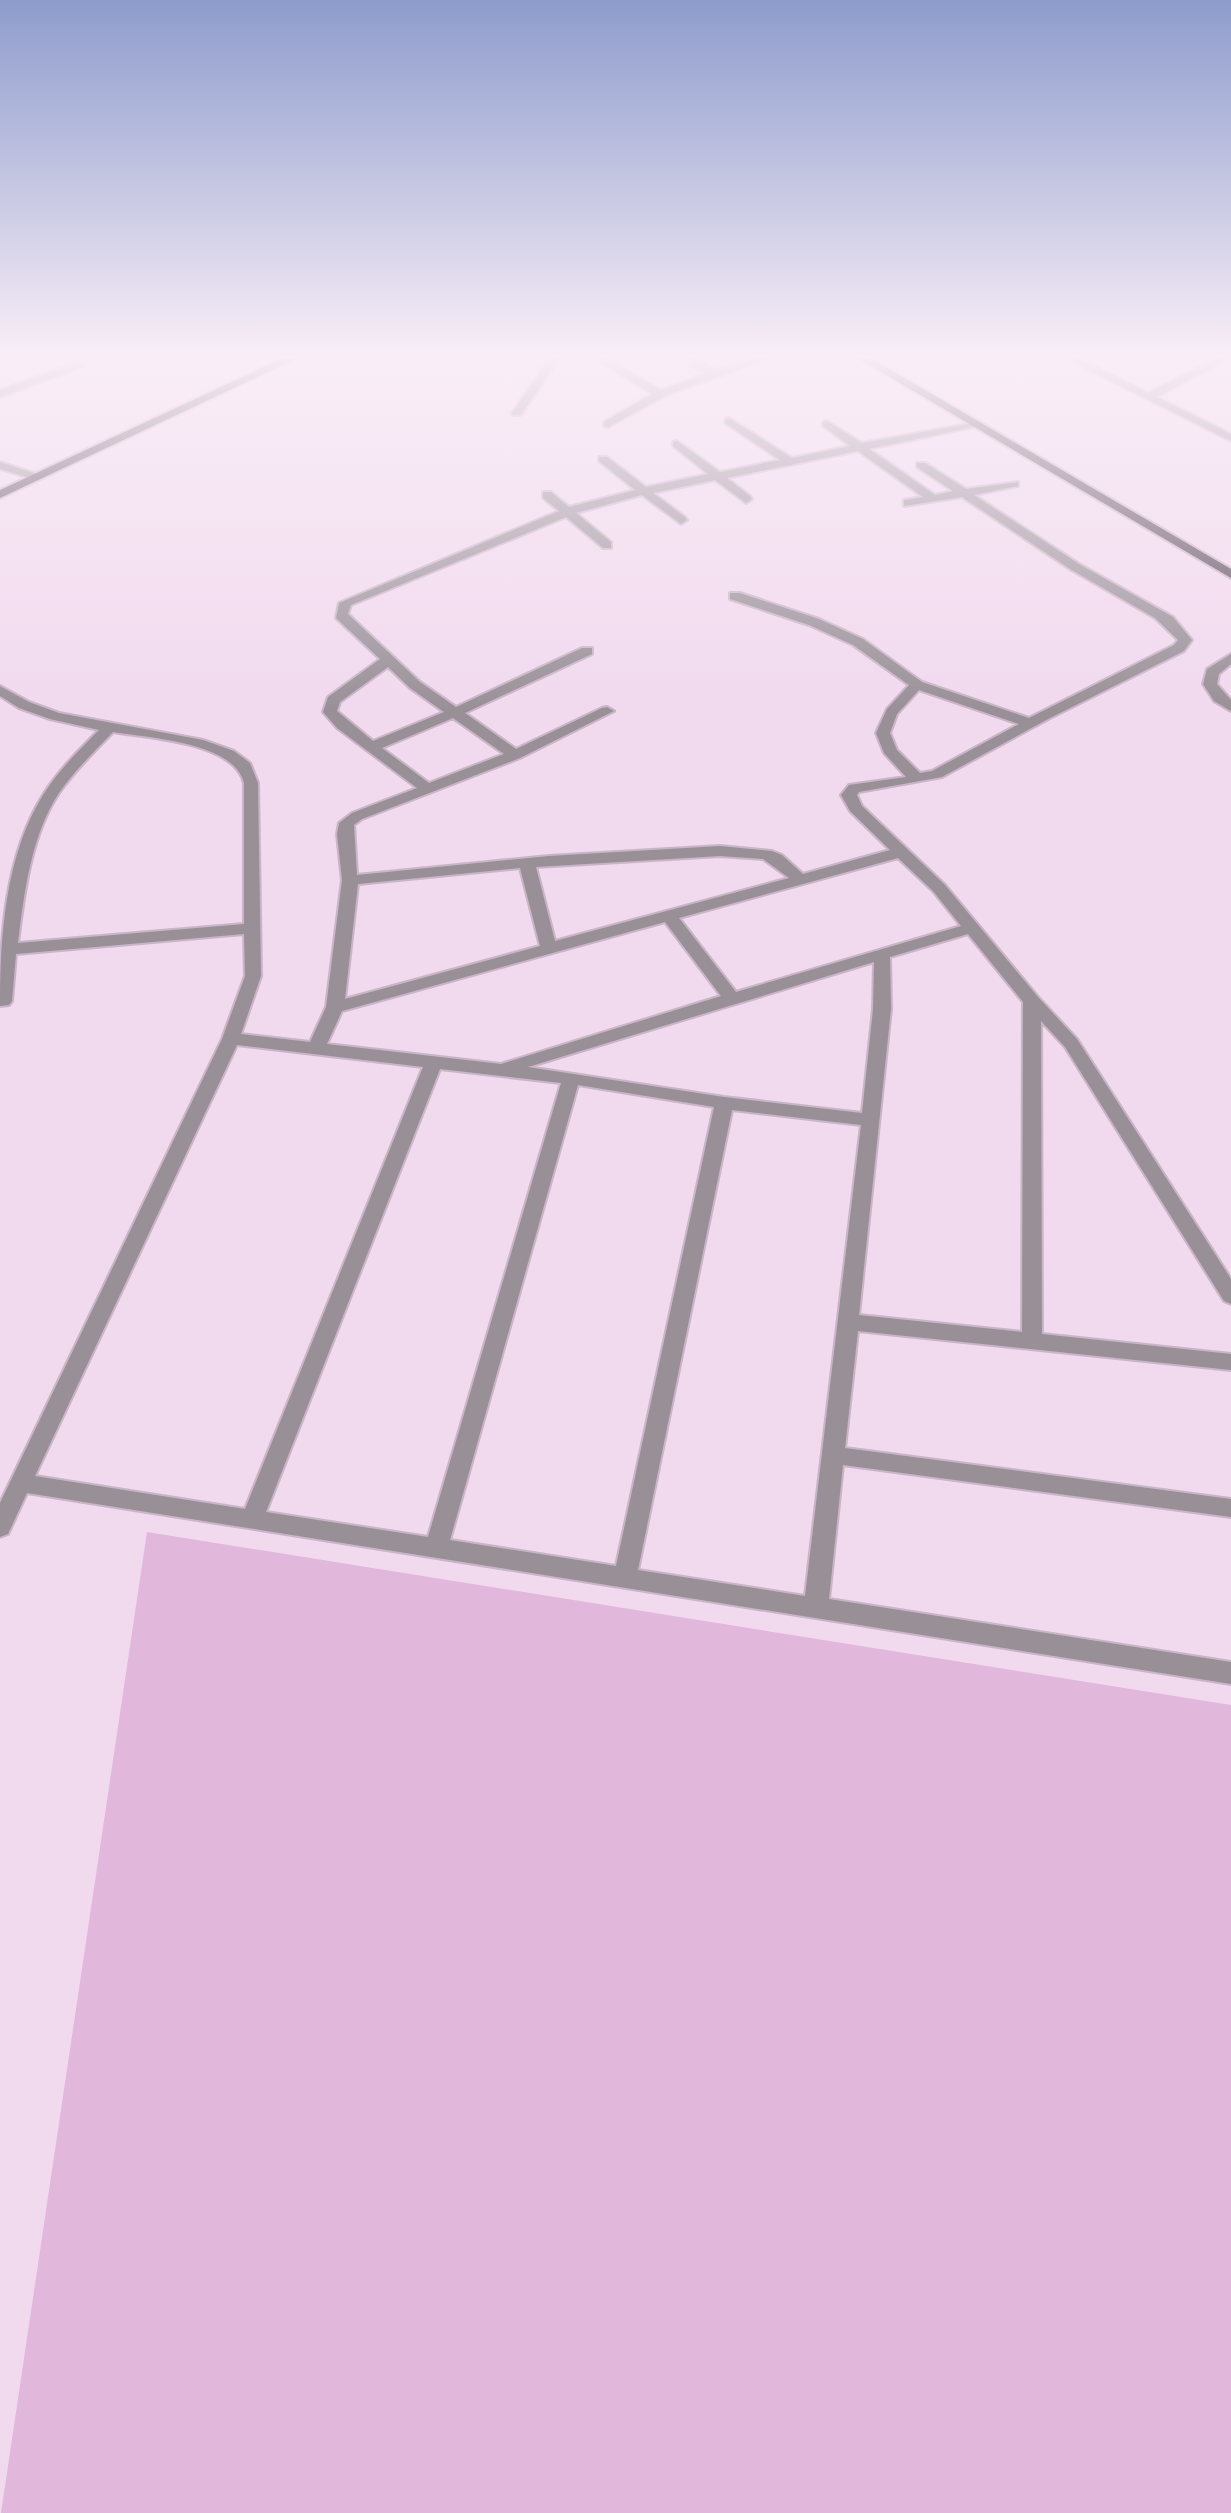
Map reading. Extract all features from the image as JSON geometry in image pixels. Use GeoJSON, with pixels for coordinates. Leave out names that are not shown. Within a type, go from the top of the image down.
{"type":"FeatureCollection","features":[{"type":"Feature","properties":{"kind":"main road"},"geometry":{"type":"LineString","coordinates":[[1064,476],[1231,574]]}},
{"type":"Feature","properties":{"kind":"main road"},"geometry":{"type":"LineString","coordinates":[[0,494],[36,477]]}},
{"type":"Feature","properties":{"kind":"street"},"geometry":{"type":"LineString","coordinates":[[625,476],[681,520]]}},
{"type":"Feature","properties":{"kind":"street"},"geometry":{"type":"LineString","coordinates":[[515,755],[415,685],[341,615],[345,603],[569,511],[644,491],[727,476]]}},
{"type":"Feature","properties":{"kind":"street"},"geometry":{"type":"LineString","coordinates":[[901,476],[932,498]]}},
{"type":"Feature","properties":{"kind":"street"},"geometry":{"type":"LineString","coordinates":[[939,476],[1105,585],[1164,618],[1182,631],[1185,640],[1179,648],[937,774],[863,785],[854,788],[849,795],[855,808],[939,888],[1032,1001],[1071,1043],[1231,1296]]}},
{"type":"Feature","properties":{"kind":"street"},"geometry":{"type":"LineString","coordinates":[[718,478],[746,499]]}},
{"type":"Feature","properties":{"kind":"street"},"geometry":{"type":"LineString","coordinates":[[908,503],[1014,484]]}},
{"type":"Feature","properties":{"kind":"street"},"geometry":{"type":"LineString","coordinates":[[547,495],[607,545]]}},
{"type":"Feature","properties":{"kind":"street"},"geometry":{"type":"LineString","coordinates":[[735,596],[814,622],[858,642],[917,685],[1031,723]]}},
{"type":"Feature","properties":{"kind":"street"},"geometry":{"type":"LineString","coordinates":[[371,747],[454,713],[587,651]]}},
{"type":"Feature","properties":{"kind":"street"},"geometry":{"type":"LineString","coordinates":[[1231,658],[1212,672],[1210,684],[1219,698],[1231,707]]}},
{"type":"Feature","properties":{"kind":"street"},"geometry":{"type":"LineString","coordinates":[[388,660],[346,689],[330,706],[330,712],[342,725],[428,789]]}},
{"type":"Feature","properties":{"kind":"street"},"geometry":{"type":"LineString","coordinates":[[917,685],[883,725],[882,740],[889,754],[917,779]]}},
{"type":"Feature","properties":{"kind":"street"},"geometry":{"type":"LineString","coordinates":[[0,690],[33,709],[109,728],[209,747],[233,755],[245,765],[251,783],[253,976],[231,1039],[0,1527]]}},
{"type":"Feature","properties":{"kind":"street"},"geometry":{"type":"LineString","coordinates":[[316,1048],[335,1007],[350,880],[345,834],[347,823],[357,816],[515,755],[607,711]]}},
{"type":"Feature","properties":{"kind":"street"},"geometry":{"type":"LineString","coordinates":[[3,1001],[3,950],[33,833],[47,799],[109,728]]}},
{"type":"Feature","properties":{"kind":"street"},"geometry":{"type":"LineString","coordinates":[[350,880],[527,863],[738,851],[776,858],[801,880]]}},
{"type":"Feature","properties":{"kind":"street"},"geometry":{"type":"LineString","coordinates":[[335,1007],[901,852]]}},
{"type":"Feature","properties":{"kind":"street"},"geometry":{"type":"LineString","coordinates":[[527,863],[549,949]]}},
{"type":"Feature","properties":{"kind":"street"},"geometry":{"type":"LineString","coordinates":[[669,916],[732,998]]}},
{"type":"Feature","properties":{"kind":"street"},"geometry":{"type":"LineString","coordinates":[[3,950],[251,928]]}},
{"type":"Feature","properties":{"kind":"street"},"geometry":{"type":"LineString","coordinates":[[503,1070],[732,998],[971,928]]}},
{"type":"Feature","properties":{"kind":"street"},"geometry":{"type":"LineString","coordinates":[[816,1606],[871,1120],[882,1009],[882,953]]}},
{"type":"Feature","properties":{"kind":"street"},"geometry":{"type":"LineString","coordinates":[[1032,1001],[1032,1341]]}},
{"type":"Feature","properties":{"kind":"street"},"geometry":{"type":"LineString","coordinates":[[231,1039],[571,1078],[724,1103],[871,1120]]}},
{"type":"Feature","properties":{"kind":"street"},"geometry":{"type":"LineString","coordinates":[[252,1519],[434,1061]]}},
{"type":"Feature","properties":{"kind":"street"},"geometry":{"type":"LineString","coordinates":[[436,1548],[571,1078]]}},
{"type":"Feature","properties":{"kind":"street"},"geometry":{"type":"LineString","coordinates":[[625,1577],[724,1103]]}},
{"type":"Feature","properties":{"kind":"street"},"geometry":{"type":"LineString","coordinates":[[848,1322],[1231,1362]]}},
{"type":"Feature","properties":{"kind":"street"},"geometry":{"type":"LineString","coordinates":[[833,1455],[1231,1508]]}},
{"type":"Feature","properties":{"kind":"street"},"geometry":{"type":"LineString","coordinates":[[21,1483],[1231,1673]]}},
{"type":"Feature","properties":{"kind":"shaded area"},"geometry":{"type":"Polygon","coordinates":[[[147,1532],[1231,1705],[1231,2513],[1,2513],[147,1532]]]}}]}
